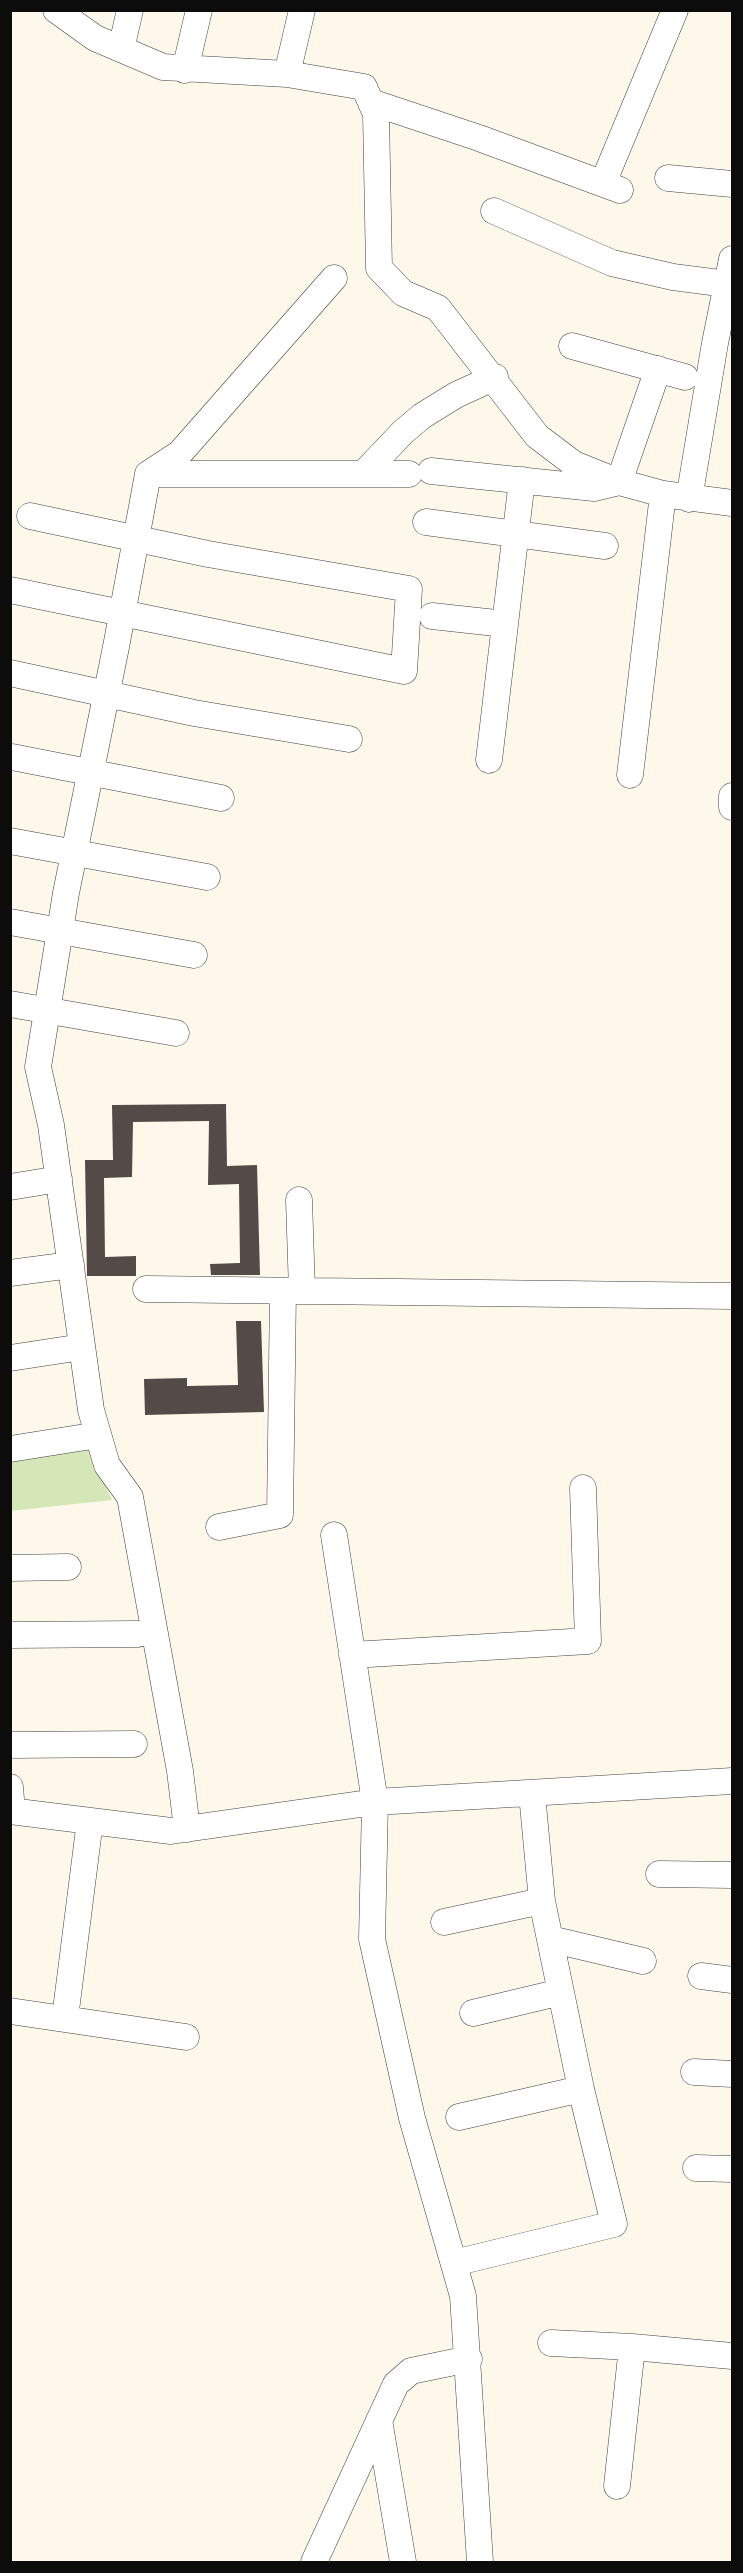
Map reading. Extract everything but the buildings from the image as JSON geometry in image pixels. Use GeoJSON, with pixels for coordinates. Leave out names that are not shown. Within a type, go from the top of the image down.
{"type":"FeatureCollection","features":[{"type":"Feature","properties":{"kind":"street"},"geometry":{"type":"LineString","coordinates":[[56,10],[95,38],[163,67],[287,74],[364,87],[376,114],[379,268],[403,293],[438,308],[537,436],[574,464],[619,482],[663,494],[732,503]]}},
{"type":"Feature","properties":{"kind":"street"},"geometry":{"type":"LineString","coordinates":[[121,49],[130,10]]}},
{"type":"Feature","properties":{"kind":"street"},"geometry":{"type":"LineString","coordinates":[[185,70],[199,10]]}},
{"type":"Feature","properties":{"kind":"street"},"geometry":{"type":"LineString","coordinates":[[287,74],[302,10]]}},
{"type":"Feature","properties":{"kind":"street"},"geometry":{"type":"LineString","coordinates":[[371,102],[611,186],[675,10]]}},
{"type":"Feature","properties":{"kind":"street"},"geometry":{"type":"LineString","coordinates":[[668,178],[732,184]]}},
{"type":"Feature","properties":{"kind":"street"},"geometry":{"type":"LineString","coordinates":[[494,211],[612,263],[673,277],[726,284]]}},
{"type":"Feature","properties":{"kind":"street"},"geometry":{"type":"LineString","coordinates":[[689,499],[724,344],[726,284],[732,260]]}},
{"type":"Feature","properties":{"kind":"street"},"geometry":{"type":"LineString","coordinates":[[188,1829],[180,1771],[130,1497],[107,1465],[91,1410],[51,1125],[38,1067],[74,853],[148,474],[180,453],[334,278]]}},
{"type":"Feature","properties":{"kind":"street"},"geometry":{"type":"LineString","coordinates":[[572,345],[685,377]]}},
{"type":"Feature","properties":{"kind":"street"},"geometry":{"type":"LineString","coordinates":[[619,482],[658,369]]}},
{"type":"Feature","properties":{"kind":"street"},"geometry":{"type":"LineString","coordinates":[[363,474],[403,432],[422,416],[456,395],[494,378]]}},
{"type":"Feature","properties":{"kind":"street"},"geometry":{"type":"LineString","coordinates":[[148,474],[420,473],[594,488],[619,482]]}},
{"type":"Feature","properties":{"kind":"street"},"geometry":{"type":"LineString","coordinates":[[489,760],[522,480]]}},
{"type":"Feature","properties":{"kind":"street"},"geometry":{"type":"LineString","coordinates":[[630,775],[663,494]]}},
{"type":"Feature","properties":{"kind":"street"},"geometry":{"type":"LineString","coordinates":[[10,590],[404,671],[409,589],[208,554],[30,516]]}},
{"type":"Feature","properties":{"kind":"street"},"geometry":{"type":"LineString","coordinates":[[426,522],[605,546]]}},
{"type":"Feature","properties":{"kind":"street"},"geometry":{"type":"LineString","coordinates":[[432,616],[505,624]]}},
{"type":"Feature","properties":{"kind":"street"},"geometry":{"type":"LineString","coordinates":[[10,673],[194,713],[349,739]]}},
{"type":"Feature","properties":{"kind":"street"},"geometry":{"type":"LineString","coordinates":[[12,757],[221,798]]}},
{"type":"Feature","properties":{"kind":"street"},"geometry":{"type":"LineString","coordinates":[[10,841],[207,877]]}},
{"type":"Feature","properties":{"kind":"street"},"geometry":{"type":"LineString","coordinates":[[10,922],[194,955]]}},
{"type":"Feature","properties":{"kind":"street"},"geometry":{"type":"LineString","coordinates":[[10,1004],[176,1033]]}},
{"type":"Feature","properties":{"kind":"street"},"geometry":{"type":"LineString","coordinates":[[10,1187],[58,1179]]}},
{"type":"Feature","properties":{"kind":"street"},"geometry":{"type":"LineString","coordinates":[[219,1527],[280,1515],[299,1200]]}},
{"type":"Feature","properties":{"kind":"street"},"geometry":{"type":"LineString","coordinates":[[10,1274],[71,1265]]}},
{"type":"Feature","properties":{"kind":"street"},"geometry":{"type":"LineString","coordinates":[[146,1289],[732,1296]]}},
{"type":"Feature","properties":{"kind":"street"},"geometry":{"type":"LineString","coordinates":[[10,1358],[82,1347]]}},
{"type":"Feature","properties":{"kind":"street"},"geometry":{"type":"LineString","coordinates":[[10,1449],[98,1435]]}},
{"type":"Feature","properties":{"kind":"street"},"geometry":{"type":"LineString","coordinates":[[352,1654],[588,1641],[583,1488]]}},
{"type":"Feature","properties":{"kind":"street"},"geometry":{"type":"LineString","coordinates":[[334,1534],[375,1802],[372,1939],[412,2118],[463,2296],[469,2359],[480,2562]]}},
{"type":"Feature","properties":{"kind":"street"},"geometry":{"type":"LineString","coordinates":[[10,1568],[68,1567]]}},
{"type":"Feature","properties":{"kind":"street"},"geometry":{"type":"LineString","coordinates":[[10,1635],[138,1634]]}},
{"type":"Feature","properties":{"kind":"street"},"geometry":{"type":"LineString","coordinates":[[10,1745],[134,1744]]}},
{"type":"Feature","properties":{"kind":"street"},"geometry":{"type":"LineString","coordinates":[[11,1803],[90,1821],[171,1831],[375,1802],[732,1781]]}},
{"type":"Feature","properties":{"kind":"street"},"geometry":{"type":"LineString","coordinates":[[454,2263],[614,2224],[581,2089],[542,1901],[532,1794]]}},
{"type":"Feature","properties":{"kind":"street"},"geometry":{"type":"LineString","coordinates":[[65,2018],[90,1821]]}},
{"type":"Feature","properties":{"kind":"street"},"geometry":{"type":"LineString","coordinates":[[659,1874],[732,1875]]}},
{"type":"Feature","properties":{"kind":"street"},"geometry":{"type":"LineString","coordinates":[[444,1922],[542,1901]]}},
{"type":"Feature","properties":{"kind":"street"},"geometry":{"type":"LineString","coordinates":[[550,1939],[643,1961]]}},
{"type":"Feature","properties":{"kind":"street"},"geometry":{"type":"LineString","coordinates":[[701,1976],[732,1980]]}},
{"type":"Feature","properties":{"kind":"street"},"geometry":{"type":"LineString","coordinates":[[473,2013],[561,1992]]}},
{"type":"Feature","properties":{"kind":"street"},"geometry":{"type":"LineString","coordinates":[[10,2011],[186,2037]]}},
{"type":"Feature","properties":{"kind":"street"},"geometry":{"type":"LineString","coordinates":[[694,2072],[732,2074]]}},
{"type":"Feature","properties":{"kind":"street"},"geometry":{"type":"LineString","coordinates":[[459,2117],[581,2089]]}},
{"type":"Feature","properties":{"kind":"street"},"geometry":{"type":"LineString","coordinates":[[696,2168],[732,2169]]}},
{"type":"Feature","properties":{"kind":"street"},"geometry":{"type":"LineString","coordinates":[[550,2343],[632,2347],[732,2356]]}},
{"type":"Feature","properties":{"kind":"street"},"geometry":{"type":"LineString","coordinates":[[617,2486],[632,2347]]}},
{"type":"Feature","properties":{"kind":"street"},"geometry":{"type":"LineString","coordinates":[[314,2562],[396,2384],[411,2371],[469,2359]]}},
{"type":"Feature","properties":{"kind":"street"},"geometry":{"type":"LineString","coordinates":[[380,2420],[403,2562]]}},
{"type":"Feature","properties":{"kind":"green space"},"geometry":{"type":"Polygon","coordinates":[[[88,1447],[112,1500],[11,1511],[11,1459],[88,1447]]]}}]}
